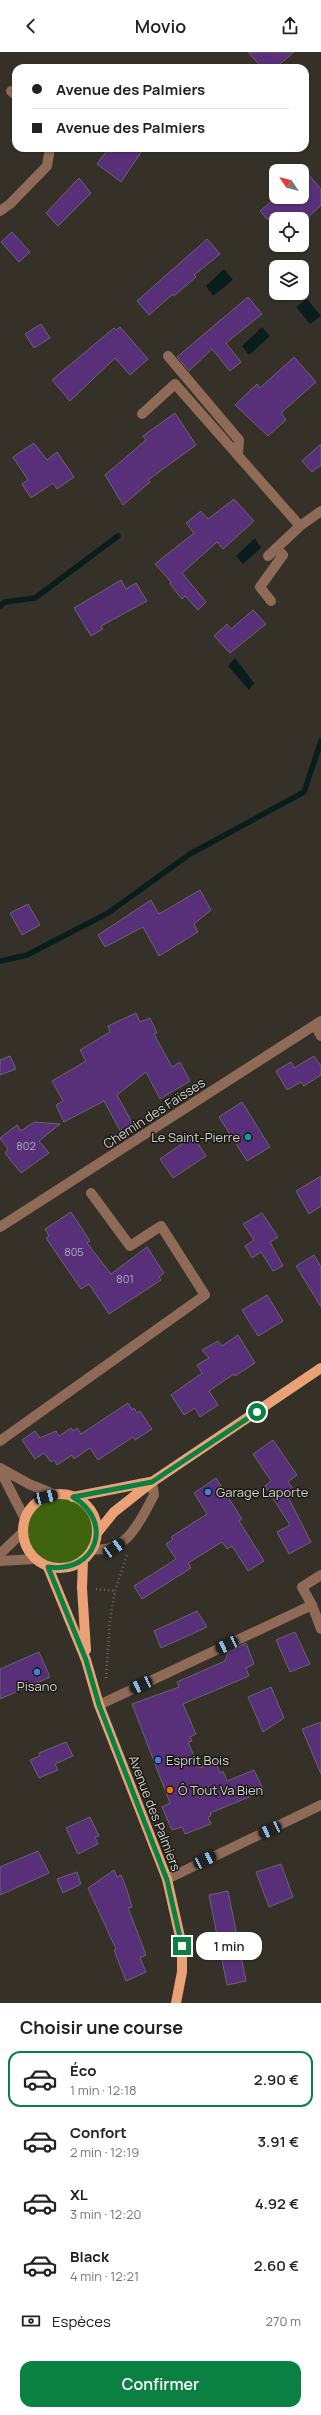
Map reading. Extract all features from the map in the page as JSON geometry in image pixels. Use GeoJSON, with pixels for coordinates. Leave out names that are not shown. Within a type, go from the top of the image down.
{"type":"FeatureCollection","features":[{"type":"Feature","properties":{"kind":"main road"},"geometry":{"type":"LineString","coordinates":[[96,1533],[114,1512],[152,1482],[321,1368]]}},
{"type":"Feature","properties":{"kind":"main road"},"geometry":{"type":"LineString","coordinates":[[73,1497],[83,1503],[91,1511],[95,1522],[96,1533],[92,1549],[84,1560],[66,1567],[48,1567],[35,1559],[24,1542],[23,1532],[25,1519],[37,1502],[56,1494],[73,1497],[152,1482]]}},
{"type":"Feature","properties":{"kind":"main road","name":"Avenue des Palmiers"},"geometry":{"type":"LineString","coordinates":[[84,1560],[82,1588],[86,1660]]}},
{"type":"Feature","properties":{"kind":"main road","name":"Avenue des Palmiers"},"geometry":{"type":"LineString","coordinates":[[48,1567],[86,1660],[99,1705],[167,1880],[182,1946],[182,1972],[176,2003]]}},
{"type":"Feature","properties":{"kind":"street"},"geometry":{"type":"LineString","coordinates":[[0,211],[10,204],[47,166],[49,152]]}},
{"type":"Feature","properties":{"kind":"street"},"geometry":{"type":"LineString","coordinates":[[168,356],[239,440],[238,455]]}},
{"type":"Feature","properties":{"kind":"street"},"geometry":{"type":"LineString","coordinates":[[142,414],[175,384],[300,526]]}},
{"type":"Feature","properties":{"kind":"street"},"geometry":{"type":"LineString","coordinates":[[268,556],[300,526],[321,512]]}},
{"type":"Feature","properties":{"kind":"street"},"geometry":{"type":"LineString","coordinates":[[271,601],[260,587],[283,556],[276,548]]}},
{"type":"Feature","properties":{"kind":"street"},"geometry":{"type":"LineString","coordinates":[[318,1023],[321,1036]]}},
{"type":"Feature","properties":{"kind":"street","name":"Chemin des Faïsses"},"geometry":{"type":"LineString","coordinates":[[0,1227],[318,1023]]}},
{"type":"Feature","properties":{"kind":"street"},"geometry":{"type":"LineString","coordinates":[[0,1441],[206,1295],[161,1226],[130,1246],[91,1192]]}},
{"type":"Feature","properties":{"kind":"street"},"geometry":{"type":"LineString","coordinates":[[0,1469],[29,1484],[56,1494]]}},
{"type":"Feature","properties":{"kind":"street"},"geometry":{"type":"LineString","coordinates":[[0,1469],[25,1519]]}},
{"type":"Feature","properties":{"kind":"street"},"geometry":{"type":"LineString","coordinates":[[92,1549],[103,1550],[114,1548],[131,1536],[154,1495],[152,1482]]}},
{"type":"Feature","properties":{"kind":"street"},"geometry":{"type":"LineString","coordinates":[[0,1554],[23,1532]]}},
{"type":"Feature","properties":{"kind":"street"},"geometry":{"type":"LineString","coordinates":[[0,1561],[35,1559]]}},
{"type":"Feature","properties":{"kind":"street"},"geometry":{"type":"LineString","coordinates":[[321,1575],[302,1586],[312,1604],[321,1629]]}},
{"type":"Feature","properties":{"kind":"street"},"geometry":{"type":"LineString","coordinates":[[99,1705],[312,1604]]}},
{"type":"Feature","properties":{"kind":"street"},"geometry":{"type":"LineString","coordinates":[[167,1880],[321,1805]]}},
{"type":"Feature","properties":{"kind":"path"},"geometry":{"type":"LineString","coordinates":[[99,1705],[108,1670],[111,1613],[115,1591],[132,1544],[131,1536]]}},
{"type":"Feature","properties":{"kind":"green space"},"geometry":{"type":"Polygon","coordinates":[[[60,1494],[74,1497],[86,1505],[94,1517],[97,1531],[94,1545],[86,1557],[74,1565],[60,1568],[46,1565],[34,1557],[26,1545],[23,1531],[26,1517],[34,1505],[46,1497],[60,1494]]]}},
{"type":"Feature","properties":{"kind":"water"},"geometry":{"type":"Polygon","coordinates":[[[224,269],[233,280],[213,296],[206,286],[224,269]]]}},
{"type":"Feature","properties":{"kind":"water"},"geometry":{"type":"Polygon","coordinates":[[[308,300],[321,316],[310,324],[296,307],[308,300]]]}},
{"type":"Feature","properties":{"kind":"water"},"geometry":{"type":"Polygon","coordinates":[[[262,327],[270,336],[249,355],[242,346],[262,327]]]}},
{"type":"Feature","properties":{"kind":"water"},"geometry":{"type":"Polygon","coordinates":[[[255,538],[261,548],[243,564],[236,556],[255,538]]]}},
{"type":"Feature","properties":{"kind":"water"},"geometry":{"type":"Polygon","coordinates":[[[235,658],[254,683],[249,690],[228,666],[235,658]]]}},
{"type":"Feature","properties":{"kind":"building"},"geometry":{"type":"Polygon","coordinates":[[[248,52],[294,52],[280,64],[258,64],[248,52]]]}},
{"type":"Feature","properties":{"kind":"building"},"geometry":{"type":"Polygon","coordinates":[[[106,152],[141,152],[121,182],[97,164],[106,152]]]}},
{"type":"Feature","properties":{"kind":"building"},"geometry":{"type":"Polygon","coordinates":[[[309,175],[321,189],[321,205],[309,216],[309,212],[269,212],[269,219],[267,219],[260,211],[269,203],[309,204],[309,175]]]}},
{"type":"Feature","properties":{"kind":"building"},"geometry":{"type":"Polygon","coordinates":[[[79,178],[91,193],[58,226],[46,213],[79,178]]]}},
{"type":"Feature","properties":{"kind":"building"},"geometry":{"type":"Polygon","coordinates":[[[12,232],[30,252],[19,262],[1,242],[12,232]]]}},
{"type":"Feature","properties":{"kind":"building"},"geometry":{"type":"Polygon","coordinates":[[[207,239],[220,254],[194,275],[196,277],[174,296],[173,294],[149,315],[137,301],[207,239]]]}},
{"type":"Feature","properties":{"kind":"building"},"geometry":{"type":"Polygon","coordinates":[[[248,297],[262,314],[226,343],[241,362],[230,371],[212,349],[189,371],[177,357],[248,297]]]}},
{"type":"Feature","properties":{"kind":"building"},"geometry":{"type":"Polygon","coordinates":[[[41,324],[50,338],[34,348],[25,334],[41,324]]]}},
{"type":"Feature","properties":{"kind":"building"},"geometry":{"type":"Polygon","coordinates":[[[120,327],[148,359],[130,375],[115,358],[70,401],[52,380],[114,328],[116,330],[120,327]]]}},
{"type":"Feature","properties":{"kind":"building"},"geometry":{"type":"Polygon","coordinates":[[[294,357],[316,382],[281,413],[286,420],[268,436],[235,405],[257,384],[260,388],[294,357]]]}},
{"type":"Feature","properties":{"kind":"building"},"geometry":{"type":"Polygon","coordinates":[[[175,413],[196,445],[148,480],[150,482],[123,505],[105,475],[146,440],[143,436],[175,413]]]}},
{"type":"Feature","properties":{"kind":"building"},"geometry":{"type":"Polygon","coordinates":[[[34,443],[47,460],[57,452],[74,477],[57,489],[53,483],[31,498],[22,484],[28,480],[13,457],[34,443]]]}},
{"type":"Feature","properties":{"kind":"building"},"geometry":{"type":"Polygon","coordinates":[[[321,444],[321,465],[312,472],[302,461],[321,444]]]}},
{"type":"Feature","properties":{"kind":"building"},"geometry":{"type":"Polygon","coordinates":[[[234,499],[254,521],[223,549],[217,542],[182,573],[206,602],[198,610],[185,596],[182,599],[170,584],[171,582],[155,564],[194,533],[186,523],[201,511],[208,519],[234,499]]]}},
{"type":"Feature","properties":{"kind":"building"},"geometry":{"type":"Polygon","coordinates":[[[121,580],[126,589],[136,583],[147,601],[101,626],[103,629],[91,636],[74,608],[121,580]]]}},
{"type":"Feature","properties":{"kind":"building"},"geometry":{"type":"Polygon","coordinates":[[[253,610],[266,624],[230,653],[214,636],[227,624],[231,629],[253,610]]]}},
{"type":"Feature","properties":{"kind":"building"},"geometry":{"type":"Polygon","coordinates":[[[200,890],[211,910],[194,924],[198,932],[159,956],[143,927],[105,947],[98,935],[151,900],[159,914],[200,890]]]}},
{"type":"Feature","properties":{"kind":"building"},"geometry":{"type":"Polygon","coordinates":[[[28,904],[40,925],[22,935],[10,913],[28,904]]]}},
{"type":"Feature","properties":{"kind":"building"},"geometry":{"type":"Polygon","coordinates":[[[136,1013],[140,1022],[150,1018],[157,1033],[154,1034],[172,1067],[180,1062],[190,1081],[160,1099],[146,1072],[117,1095],[135,1128],[122,1134],[104,1101],[64,1122],[56,1105],[63,1101],[52,1081],[86,1061],[80,1050],[110,1032],[108,1026],[136,1013]]]}},
{"type":"Feature","properties":{"kind":"building"},"geometry":{"type":"Polygon","coordinates":[[[10,1056],[16,1069],[0,1075],[0,1060],[10,1056]]]}},
{"type":"Feature","properties":{"kind":"building"},"geometry":{"type":"Polygon","coordinates":[[[314,1056],[321,1066],[321,1075],[304,1086],[301,1082],[287,1090],[276,1071],[291,1062],[294,1068],[314,1056]]]}},
{"type":"Feature","properties":{"kind":"building","name":"Le Saint-Pierre"},"geometry":{"type":"Polygon","coordinates":[[[242,1102],[270,1147],[247,1161],[219,1117],[242,1102]]]}},
{"type":"Feature","properties":{"kind":"building"},"geometry":{"type":"Polygon","coordinates":[[[34,1122],[60,1124],[39,1141],[49,1153],[21,1173],[5,1153],[8,1149],[0,1138],[17,1125],[21,1131],[34,1122]]]}},
{"type":"Feature","properties":{"kind":"building"},"geometry":{"type":"Polygon","coordinates":[[[193,1136],[206,1156],[173,1178],[160,1159],[193,1136]]]}},
{"type":"Feature","properties":{"kind":"building"},"geometry":{"type":"Polygon","coordinates":[[[321,1176],[321,1206],[309,1214],[296,1191],[321,1176]]]}},
{"type":"Feature","properties":{"kind":"building"},"geometry":{"type":"Polygon","coordinates":[[[71,1212],[90,1241],[87,1243],[111,1274],[147,1247],[164,1273],[159,1277],[161,1280],[109,1314],[89,1284],[81,1289],[46,1238],[49,1236],[45,1229],[71,1212]]]}},
{"type":"Feature","properties":{"kind":"building"},"geometry":{"type":"Polygon","coordinates":[[[262,1213],[278,1237],[270,1242],[283,1266],[273,1271],[261,1252],[252,1258],[245,1246],[254,1240],[243,1224],[262,1213]]]}},
{"type":"Feature","properties":{"kind":"building"},"geometry":{"type":"Polygon","coordinates":[[[314,1255],[321,1267],[321,1307],[296,1266],[314,1255]]]}},
{"type":"Feature","properties":{"kind":"building"},"geometry":{"type":"Polygon","coordinates":[[[267,1295],[283,1321],[258,1336],[242,1310],[267,1295]]]}},
{"type":"Feature","properties":{"kind":"building"},"geometry":{"type":"Polygon","coordinates":[[[238,1335],[255,1363],[235,1376],[234,1374],[209,1391],[218,1405],[200,1417],[195,1408],[184,1415],[171,1395],[202,1373],[197,1365],[209,1358],[202,1350],[218,1341],[222,1346],[238,1335]]]}},
{"type":"Feature","properties":{"kind":"building"},"geometry":{"type":"Polygon","coordinates":[[[128,1403],[132,1410],[134,1408],[137,1413],[140,1411],[152,1429],[135,1440],[133,1437],[98,1460],[90,1448],[74,1459],[72,1455],[57,1465],[54,1460],[51,1462],[44,1453],[35,1459],[22,1440],[35,1431],[40,1438],[56,1431],[59,1436],[71,1428],[73,1431],[77,1428],[81,1434],[128,1403]]]}},
{"type":"Feature","properties":{"kind":"building"},"geometry":{"type":"Polygon","coordinates":[[[273,1440],[297,1475],[288,1482],[294,1490],[290,1492],[292,1495],[288,1497],[311,1542],[289,1554],[277,1532],[290,1525],[265,1486],[271,1481],[253,1454],[273,1440]]]}},
{"type":"Feature","properties":{"kind":"building"},"geometry":{"type":"Polygon","coordinates":[[[216,1478],[242,1519],[239,1521],[264,1561],[248,1571],[232,1546],[227,1549],[222,1542],[188,1563],[191,1568],[142,1599],[134,1586],[176,1559],[166,1544],[173,1539],[171,1537],[207,1514],[194,1493],[216,1478]]]}},
{"type":"Feature","properties":{"kind":"building"},"geometry":{"type":"Polygon","coordinates":[[[197,1611],[207,1627],[161,1648],[154,1631],[197,1611]]]}},
{"type":"Feature","properties":{"kind":"building"},"geometry":{"type":"Polygon","coordinates":[[[295,1632],[310,1664],[290,1672],[276,1640],[295,1632]]]}},
{"type":"Feature","properties":{"kind":"building"},"geometry":{"type":"Polygon","coordinates":[[[246,1643],[254,1664],[246,1668],[249,1676],[183,1704],[196,1734],[190,1737],[192,1741],[188,1742],[199,1768],[216,1762],[220,1773],[223,1771],[227,1781],[254,1770],[264,1791],[210,1813],[211,1816],[208,1817],[211,1824],[185,1834],[182,1827],[172,1830],[162,1807],[170,1803],[132,1704],[179,1687],[177,1682],[225,1661],[228,1652],[246,1643]]]}},
{"type":"Feature","properties":{"kind":"building"},"geometry":{"type":"Polygon","coordinates":[[[39,1652],[50,1677],[0,1699],[0,1669],[39,1652]]]}},
{"type":"Feature","properties":{"kind":"building"},"geometry":{"type":"Polygon","coordinates":[[[271,1687],[284,1718],[263,1732],[248,1697],[271,1687]]]}},
{"type":"Feature","properties":{"kind":"building"},"geometry":{"type":"Polygon","coordinates":[[[321,1722],[321,1774],[302,1729],[321,1722]]]}},
{"type":"Feature","properties":{"kind":"building"},"geometry":{"type":"Polygon","coordinates":[[[66,1742],[73,1756],[55,1764],[58,1770],[39,1778],[30,1760],[40,1756],[39,1753],[66,1742]]]}},
{"type":"Feature","properties":{"kind":"building"},"geometry":{"type":"Polygon","coordinates":[[[90,1817],[99,1836],[95,1837],[98,1844],[78,1854],[66,1828],[90,1817]]]}},
{"type":"Feature","properties":{"kind":"building"},"geometry":{"type":"Polygon","coordinates":[[[38,1851],[49,1873],[0,1895],[0,1867],[38,1851]]]}},
{"type":"Feature","properties":{"kind":"building"},"geometry":{"type":"Polygon","coordinates":[[[281,1864],[293,1897],[269,1907],[256,1872],[281,1864]]]}},
{"type":"Feature","properties":{"kind":"building"},"geometry":{"type":"Polygon","coordinates":[[[114,1870],[117,1877],[121,1875],[127,1890],[132,1907],[128,1908],[146,1955],[140,1958],[146,1972],[126,1981],[114,1950],[116,1949],[88,1888],[114,1870]]]}},
{"type":"Feature","properties":{"kind":"building"},"geometry":{"type":"Polygon","coordinates":[[[77,1872],[81,1884],[63,1893],[57,1879],[77,1872]]]}},
{"type":"Feature","properties":{"kind":"building"},"geometry":{"type":"Polygon","coordinates":[[[228,1891],[246,1981],[227,1985],[209,1895],[228,1891]]]}},
{"type":"Feature","properties":{"kind":"waterway"},"geometry":{"type":"LineString","coordinates":[[0,606],[5,602],[35,598],[118,536]]}},
{"type":"Feature","properties":{"kind":"waterway"},"geometry":{"type":"LineString","coordinates":[[0,961],[27,955],[108,913],[190,854],[304,792],[321,741]]}},
{"type":"Feature","properties":{"kind":"place","name":"Le Saint-Pierre"},"geometry":{"type":"Point","coordinates":[248,1137]}},
{"type":"Feature","properties":{"kind":"place","name":"Garage Laporte"},"geometry":{"type":"Point","coordinates":[208,1492]}},
{"type":"Feature","properties":{"kind":"place","name":"Pisano"},"geometry":{"type":"Point","coordinates":[37,1672]}},
{"type":"Feature","properties":{"kind":"place","name":"Esprit Bois"},"geometry":{"type":"Point","coordinates":[158,1760]}},
{"type":"Feature","properties":{"kind":"place","name":"Ô Tout Va Bien"},"geometry":{"type":"Point","coordinates":[170,1790]}},
{"type":"Feature","properties":{"kind":"route"},"geometry":{"type":"LineString","coordinates":[[182,1946],[167,1880],[99,1705],[86,1660],[48,1567],[60,1568],[73,1566],[84,1560],[92,1549],[95,1541],[95,1522],[91,1511],[83,1503],[73,1497],[152,1482],[257,1412]]}}]}
